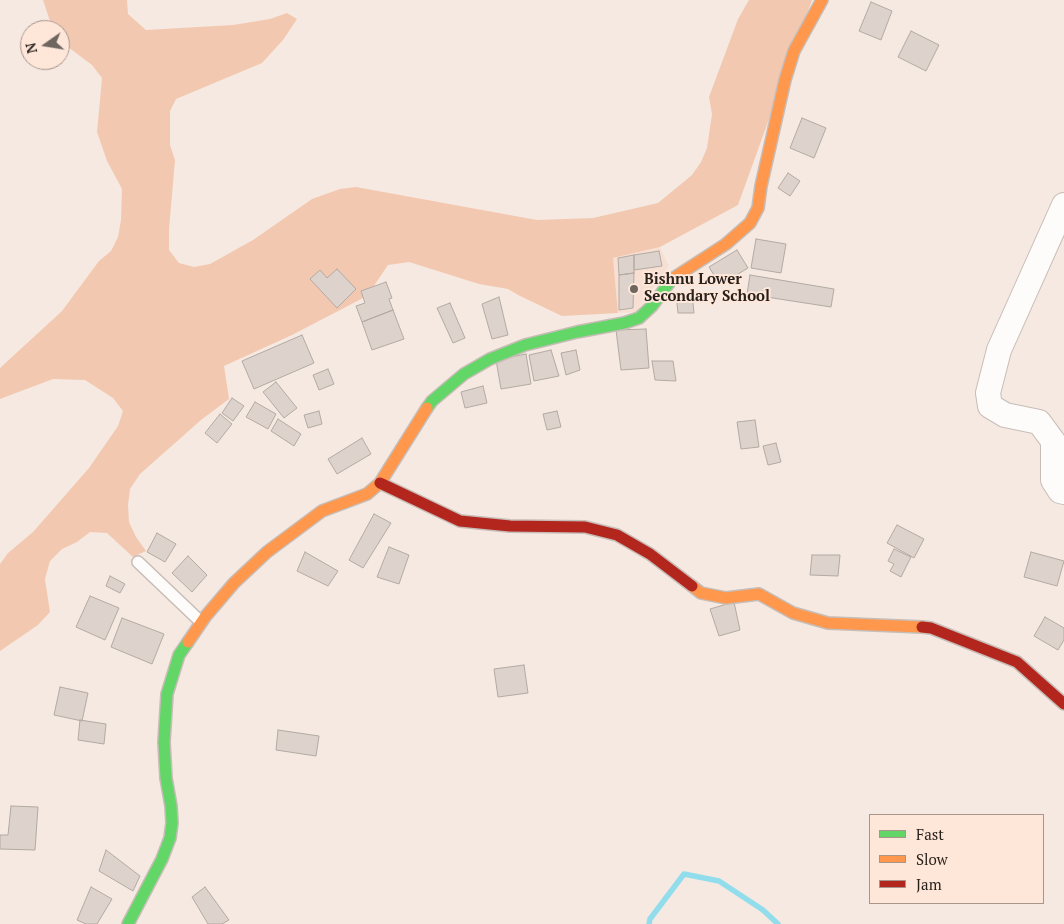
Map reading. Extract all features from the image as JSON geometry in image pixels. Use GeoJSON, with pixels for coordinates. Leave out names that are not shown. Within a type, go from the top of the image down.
{"type":"FeatureCollection","features":[{"type":"Feature","properties":{"kind":"street"},"geometry":{"type":"LineString","coordinates":[[128,924],[162,858],[170,838],[172,823],[171,806],[166,778],[164,742],[167,694],[179,655],[201,622],[234,583],[267,552],[322,511],[366,494],[380,483],[432,401],[464,374],[490,359],[525,345],[639,318],[652,306],[672,280],[687,268],[726,244],[750,223],[758,208],[761,186],[794,52],[822,0]]}},
{"type":"Feature","properties":{"kind":"street"},"geometry":{"type":"LineString","coordinates":[[1064,205],[999,350],[988,393],[990,406],[1005,415],[1039,422],[1053,442],[1053,480],[1060,491],[1064,492]]}},
{"type":"Feature","properties":{"kind":"street"},"geometry":{"type":"LineString","coordinates":[[380,483],[460,521],[510,526],[584,527],[617,535],[650,554],[702,593],[710,596],[726,598],[759,594],[793,613],[828,623],[931,628],[1017,662],[1064,704]]}},
{"type":"Feature","properties":{"kind":"lane"},"geometry":{"type":"LineString","coordinates":[[138,562],[201,622]]}},
{"type":"Feature","properties":{"kind":"shaded area"},"geometry":{"type":"Polygon","coordinates":[[[43,0],[127,0],[128,14],[146,30],[233,25],[270,19],[287,13],[297,19],[283,40],[262,63],[176,99],[170,111],[170,145],[175,160],[169,250],[179,263],[194,267],[210,264],[253,240],[312,199],[340,189],[356,187],[537,220],[593,218],[658,203],[692,175],[701,162],[707,148],[712,114],[709,97],[738,19],[749,0],[812,0],[738,205],[660,247],[613,258],[618,313],[562,316],[508,289],[479,284],[409,262],[388,265],[367,296],[292,335],[224,366],[229,399],[201,420],[140,474],[130,489],[128,505],[129,522],[136,537],[146,551],[133,557],[107,533],[90,532],[77,542],[62,549],[50,561],[45,579],[50,612],[38,625],[0,651],[0,564],[8,553],[33,532],[89,468],[118,426],[123,411],[113,398],[85,380],[53,379],[0,399],[0,368],[62,311],[99,261],[111,251],[118,237],[121,220],[122,189],[107,161],[97,132],[102,78],[92,65],[70,48],[70,20],[50,20],[43,0]]]}},
{"type":"Feature","properties":{"kind":"shaded area","name":"Bishnu Lower Secondary School"},"geometry":{"type":"Polygon","coordinates":[[[660,247],[669,266],[636,312],[618,313],[613,258],[660,247]]]}},
{"type":"Feature","properties":{"kind":"building"},"geometry":{"type":"Polygon","coordinates":[[[871,2],[892,11],[881,40],[859,31],[871,2]]]}},
{"type":"Feature","properties":{"kind":"building"},"geometry":{"type":"Polygon","coordinates":[[[911,31],[939,45],[926,71],[898,57],[911,31]]]}},
{"type":"Feature","properties":{"kind":"building"},"geometry":{"type":"Polygon","coordinates":[[[802,118],[826,128],[814,158],[790,148],[802,118]]]}},
{"type":"Feature","properties":{"kind":"building"},"geometry":{"type":"Polygon","coordinates":[[[788,173],[800,181],[790,196],[778,188],[788,173]]]}},
{"type":"Feature","properties":{"kind":"building"},"geometry":{"type":"Polygon","coordinates":[[[756,239],[786,244],[781,273],[751,268],[756,239]]]}},
{"type":"Feature","properties":{"kind":"building"},"geometry":{"type":"Polygon","coordinates":[[[737,250],[748,268],[720,285],[709,267],[737,250]]]}},
{"type":"Feature","properties":{"kind":"building"},"geometry":{"type":"Polygon","coordinates":[[[659,251],[662,266],[634,270],[634,255],[659,251]]]}},
{"type":"Feature","properties":{"kind":"building"},"geometry":{"type":"Polygon","coordinates":[[[634,255],[634,273],[619,275],[618,258],[634,255]]]}},
{"type":"Feature","properties":{"kind":"building"},"geometry":{"type":"Polygon","coordinates":[[[337,269],[356,289],[337,308],[310,279],[320,270],[327,278],[337,269]]]}},
{"type":"Feature","properties":{"kind":"building"},"geometry":{"type":"Polygon","coordinates":[[[634,273],[633,308],[619,310],[619,275],[634,273]]]}},
{"type":"Feature","properties":{"kind":"building"},"geometry":{"type":"Polygon","coordinates":[[[750,275],[834,289],[831,307],[747,294],[750,275]]]}},
{"type":"Feature","properties":{"kind":"building"},"geometry":{"type":"Polygon","coordinates":[[[386,282],[392,298],[389,299],[393,310],[362,322],[356,306],[365,303],[361,291],[386,282]]]}},
{"type":"Feature","properties":{"kind":"building"},"geometry":{"type":"Polygon","coordinates":[[[692,293],[694,313],[678,313],[676,294],[692,293]]]}},
{"type":"Feature","properties":{"kind":"building"},"geometry":{"type":"Polygon","coordinates":[[[499,297],[508,335],[492,339],[482,304],[499,297]]]}},
{"type":"Feature","properties":{"kind":"building"},"geometry":{"type":"Polygon","coordinates":[[[450,303],[465,338],[453,343],[437,308],[450,303]]]}},
{"type":"Feature","properties":{"kind":"building"},"geometry":{"type":"Polygon","coordinates":[[[393,310],[404,339],[372,350],[362,322],[393,310]]]}},
{"type":"Feature","properties":{"kind":"building"},"geometry":{"type":"Polygon","coordinates":[[[646,329],[649,368],[621,370],[616,330],[646,329]]]}},
{"type":"Feature","properties":{"kind":"building"},"geometry":{"type":"Polygon","coordinates":[[[302,335],[314,363],[254,389],[242,361],[302,335]]]}},
{"type":"Feature","properties":{"kind":"building"},"geometry":{"type":"Polygon","coordinates":[[[551,350],[559,376],[534,381],[529,355],[551,350]]]}},
{"type":"Feature","properties":{"kind":"building"},"geometry":{"type":"Polygon","coordinates":[[[576,350],[580,370],[566,375],[561,353],[576,350]]]}},
{"type":"Feature","properties":{"kind":"building"},"geometry":{"type":"Polygon","coordinates":[[[526,354],[531,384],[501,389],[496,360],[526,354]]]}},
{"type":"Feature","properties":{"kind":"building"},"geometry":{"type":"Polygon","coordinates":[[[652,361],[673,361],[676,381],[655,380],[652,361]]]}},
{"type":"Feature","properties":{"kind":"building"},"geometry":{"type":"Polygon","coordinates":[[[328,369],[334,384],[319,390],[313,375],[328,369]]]}},
{"type":"Feature","properties":{"kind":"building"},"geometry":{"type":"Polygon","coordinates":[[[276,382],[297,408],[284,418],[263,392],[276,382]]]}},
{"type":"Feature","properties":{"kind":"building"},"geometry":{"type":"Polygon","coordinates":[[[483,386],[487,403],[465,408],[461,392],[483,386]]]}},
{"type":"Feature","properties":{"kind":"building"},"geometry":{"type":"Polygon","coordinates":[[[232,398],[244,406],[233,421],[222,413],[232,398]]]}},
{"type":"Feature","properties":{"kind":"building"},"geometry":{"type":"Polygon","coordinates":[[[255,402],[276,414],[268,429],[246,417],[255,402]]]}},
{"type":"Feature","properties":{"kind":"building"},"geometry":{"type":"Polygon","coordinates":[[[319,411],[322,424],[308,428],[304,415],[319,411]]]}},
{"type":"Feature","properties":{"kind":"building"},"geometry":{"type":"Polygon","coordinates":[[[557,411],[561,427],[547,430],[543,414],[557,411]]]}},
{"type":"Feature","properties":{"kind":"building"},"geometry":{"type":"Polygon","coordinates":[[[220,414],[232,424],[217,443],[205,433],[220,414]]]}},
{"type":"Feature","properties":{"kind":"building"},"geometry":{"type":"Polygon","coordinates":[[[278,419],[301,434],[294,446],[271,431],[278,419]]]}},
{"type":"Feature","properties":{"kind":"building"},"geometry":{"type":"Polygon","coordinates":[[[755,420],[759,447],[741,449],[737,422],[755,420]]]}},
{"type":"Feature","properties":{"kind":"building"},"geometry":{"type":"Polygon","coordinates":[[[362,438],[371,454],[337,474],[328,459],[362,438]]]}},
{"type":"Feature","properties":{"kind":"building"},"geometry":{"type":"Polygon","coordinates":[[[776,443],[781,462],[768,465],[763,446],[776,443]]]}},
{"type":"Feature","properties":{"kind":"building"},"geometry":{"type":"Polygon","coordinates":[[[374,514],[391,523],[363,568],[349,560],[374,514]]]}},
{"type":"Feature","properties":{"kind":"building"},"geometry":{"type":"Polygon","coordinates":[[[897,525],[924,539],[914,558],[887,543],[897,525]]]}},
{"type":"Feature","properties":{"kind":"building"},"geometry":{"type":"Polygon","coordinates":[[[157,533],[176,544],[165,562],[147,552],[157,533]]]}},
{"type":"Feature","properties":{"kind":"building"},"geometry":{"type":"Polygon","coordinates":[[[389,547],[409,555],[399,584],[377,577],[389,547]]]}},
{"type":"Feature","properties":{"kind":"building"},"geometry":{"type":"Polygon","coordinates":[[[894,549],[911,557],[901,577],[890,571],[894,564],[888,561],[894,549]]]}},
{"type":"Feature","properties":{"kind":"building"},"geometry":{"type":"Polygon","coordinates":[[[305,552],[338,571],[328,586],[297,571],[305,552]]]}},
{"type":"Feature","properties":{"kind":"building"},"geometry":{"type":"Polygon","coordinates":[[[1031,552],[1064,561],[1057,586],[1024,577],[1031,552]]]}},
{"type":"Feature","properties":{"kind":"building"},"geometry":{"type":"Polygon","coordinates":[[[812,555],[840,555],[838,576],[810,575],[812,555]]]}},
{"type":"Feature","properties":{"kind":"building"},"geometry":{"type":"Polygon","coordinates":[[[188,556],[207,575],[192,592],[172,573],[188,556]]]}},
{"type":"Feature","properties":{"kind":"building"},"geometry":{"type":"Polygon","coordinates":[[[110,576],[125,584],[120,593],[106,586],[110,576]]]}},
{"type":"Feature","properties":{"kind":"building"},"geometry":{"type":"Polygon","coordinates":[[[90,596],[119,608],[105,640],[76,627],[90,596]]]}},
{"type":"Feature","properties":{"kind":"building"},"geometry":{"type":"Polygon","coordinates":[[[734,602],[740,630],[719,636],[710,609],[734,602]]]}},
{"type":"Feature","properties":{"kind":"building"},"geometry":{"type":"Polygon","coordinates":[[[1045,617],[1064,628],[1064,640],[1058,650],[1034,636],[1045,617]]]}},
{"type":"Feature","properties":{"kind":"building"},"geometry":{"type":"Polygon","coordinates":[[[122,618],[164,634],[152,664],[111,647],[122,618]]]}},
{"type":"Feature","properties":{"kind":"building"},"geometry":{"type":"Polygon","coordinates":[[[524,665],[528,693],[498,697],[494,669],[524,665]]]}},
{"type":"Feature","properties":{"kind":"building"},"geometry":{"type":"Polygon","coordinates":[[[60,687],[88,693],[82,721],[54,715],[60,687]]]}},
{"type":"Feature","properties":{"kind":"building"},"geometry":{"type":"Polygon","coordinates":[[[80,720],[106,724],[104,744],[78,740],[80,720]]]}},
{"type":"Feature","properties":{"kind":"building"},"geometry":{"type":"Polygon","coordinates":[[[278,730],[319,736],[316,756],[276,750],[278,730]]]}},
{"type":"Feature","properties":{"kind":"building"},"geometry":{"type":"Polygon","coordinates":[[[11,806],[38,807],[35,850],[0,849],[0,835],[8,835],[11,806]]]}},
{"type":"Feature","properties":{"kind":"building"},"geometry":{"type":"Polygon","coordinates":[[[106,850],[140,876],[133,891],[99,871],[106,850]]]}},
{"type":"Feature","properties":{"kind":"building"},"geometry":{"type":"Polygon","coordinates":[[[91,887],[112,899],[97,924],[86,924],[77,920],[91,887]]]}},
{"type":"Feature","properties":{"kind":"building"},"geometry":{"type":"Polygon","coordinates":[[[205,887],[229,920],[222,924],[208,924],[192,897],[205,887]]]}},
{"type":"Feature","properties":{"kind":"waterway"},"geometry":{"type":"LineString","coordinates":[[649,924],[650,919],[684,874],[719,881],[763,910],[778,924]]}},
{"type":"Feature","properties":{"kind":"traffic: fast"},"geometry":{"type":"LineString","coordinates":[[427,408],[432,401],[464,374],[490,359],[525,345],[639,318],[652,306],[672,279]]}},
{"type":"Feature","properties":{"kind":"traffic: fast"},"geometry":{"type":"LineString","coordinates":[[128,924],[162,859],[170,838],[172,823],[171,806],[166,778],[164,742],[167,694],[179,655],[188,642]]}},
{"type":"Feature","properties":{"kind":"traffic: slow"},"geometry":{"type":"LineString","coordinates":[[672,279],[726,244],[750,223],[758,208],[761,186],[785,80],[794,51],[822,0]]}},
{"type":"Feature","properties":{"kind":"traffic: slow"},"geometry":{"type":"LineString","coordinates":[[188,642],[205,617],[234,583],[267,552],[322,511],[367,494],[380,483],[427,408]]}},
{"type":"Feature","properties":{"kind":"traffic: slow"},"geometry":{"type":"LineString","coordinates":[[692,586],[701,593],[726,598],[759,594],[793,613],[828,623],[922,627]]}},
{"type":"Feature","properties":{"kind":"traffic: jam"},"geometry":{"type":"LineString","coordinates":[[380,483],[460,521],[510,526],[585,527],[617,535],[650,554],[692,586]]}},
{"type":"Feature","properties":{"kind":"traffic: jam"},"geometry":{"type":"LineString","coordinates":[[922,627],[931,628],[1017,662],[1064,704]]}},
{"type":"Feature","properties":{"kind":"place","name":"Bishnu Lower Secondary School"},"geometry":{"type":"Point","coordinates":[634,289]}}]}
